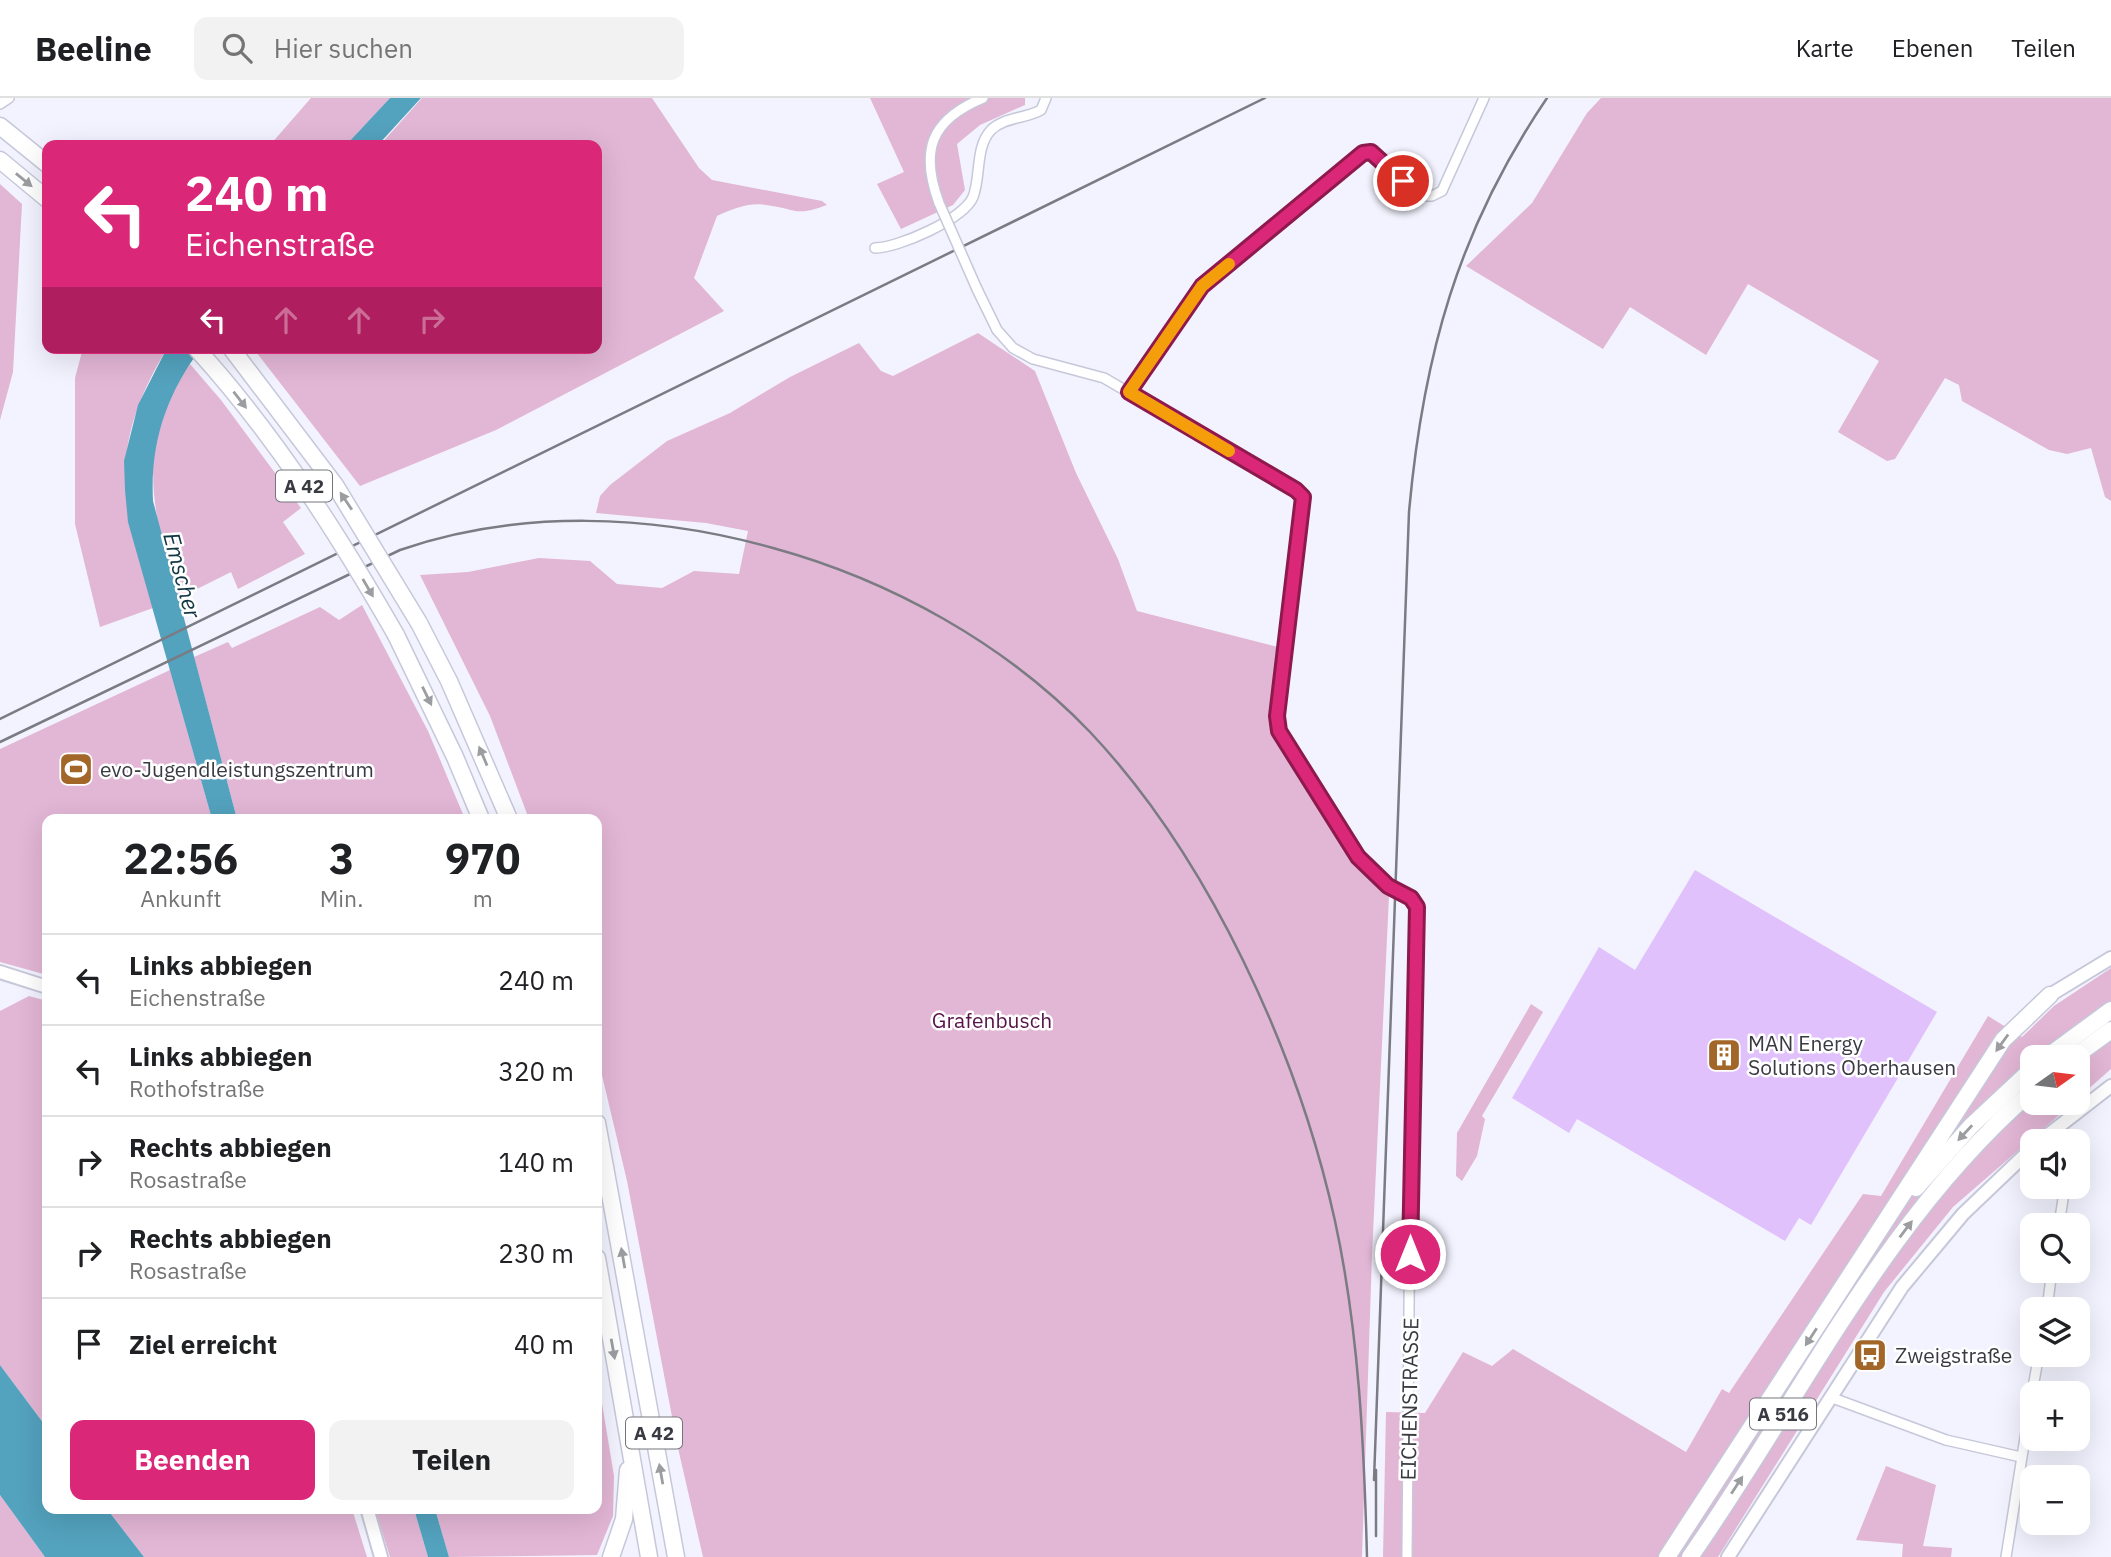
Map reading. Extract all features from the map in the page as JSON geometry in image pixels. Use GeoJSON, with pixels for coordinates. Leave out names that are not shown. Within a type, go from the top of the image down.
{"type":"FeatureCollection","features":[{"type":"Feature","properties":{"kind":"highway"},"geometry":{"type":"LineString","coordinates":[[0,126],[42,160]]}},
{"type":"Feature","properties":{"kind":"highway"},"geometry":{"type":"LineString","coordinates":[[0,160],[42,195]]}},
{"type":"Feature","properties":{"kind":"highway","name":"A 42"},"geometry":{"type":"LineString","coordinates":[[201,354],[235,393],[315,501],[396,635],[436,715],[479,814]]}},
{"type":"Feature","properties":{"kind":"highway","name":"A 42"},"geometry":{"type":"LineString","coordinates":[[236,354],[335,485],[419,622],[449,681],[507,814]]}},
{"type":"Feature","properties":{"kind":"highway"},"geometry":{"type":"LineString","coordinates":[[1848,1280],[1901,1193],[2003,1040],[2050,995]]}},
{"type":"Feature","properties":{"kind":"highway"},"geometry":{"type":"LineString","coordinates":[[2063,1045],[2111,1010]]}},
{"type":"Feature","properties":{"kind":"highway"},"geometry":{"type":"LineString","coordinates":[[2090,1045],[2111,1030]]}},
{"type":"Feature","properties":{"kind":"highway","name":"A 516"},"geometry":{"type":"LineString","coordinates":[[1667,1557],[1848,1280],[1933,1168],[2020,1080]]}},
{"type":"Feature","properties":{"kind":"highway","name":"A 516"},"geometry":{"type":"LineString","coordinates":[[1690,1557],[1905,1229],[1975,1146],[2020,1103]]}},
{"type":"Feature","properties":{"kind":"highway","name":"A 42"},"geometry":{"type":"LineString","coordinates":[[602,1151],[676,1552]]}},
{"type":"Feature","properties":{"kind":"highway","name":"A 42"},"geometry":{"type":"LineString","coordinates":[[602,1286],[649,1557]]}},
{"type":"Feature","properties":{"kind":"highway"},"geometry":{"type":"LineString","coordinates":[[611,1557],[624,1519],[630,1446]]}},
{"type":"Feature","properties":{"kind":"street"},"geometry":{"type":"LineString","coordinates":[[0,104],[9,98]]}},
{"type":"Feature","properties":{"kind":"street"},"geometry":{"type":"LineString","coordinates":[[983,98],[954,114],[933,139],[929,166],[939,203],[976,289],[997,330],[1013,348],[1033,359],[1093,374],[1129,392],[1202,286],[1363,153],[1371,152],[1419,196],[1432,196],[1442,191],[1484,98]]}},
{"type":"Feature","properties":{"kind":"street"},"geometry":{"type":"LineString","coordinates":[[876,248],[890,247],[907,240],[964,210],[974,195],[983,146],[988,134],[999,124],[1041,110],[1046,98]]}},
{"type":"Feature","properties":{"kind":"street","name":"EICHENSTRASSE"},"geometry":{"type":"LineString","coordinates":[[1129,392],[1296,490],[1303,497],[1277,716],[1279,731],[1358,857],[1388,886],[1411,898],[1418,910],[1410,1186],[1407,1557]]}},
{"type":"Feature","properties":{"kind":"street"},"geometry":{"type":"LineString","coordinates":[[2050,995],[2111,958]]}},
{"type":"Feature","properties":{"kind":"street"},"geometry":{"type":"LineString","coordinates":[[0,972],[42,985]]}},
{"type":"Feature","properties":{"kind":"street"},"geometry":{"type":"LineString","coordinates":[[2056,1129],[2111,1086]]}},
{"type":"Feature","properties":{"kind":"street"},"geometry":{"type":"LineString","coordinates":[[1728,1557],[1873,1327],[1919,1264],[1976,1200],[2020,1159]]}},
{"type":"Feature","properties":{"kind":"street"},"geometry":{"type":"LineString","coordinates":[[1830,1397],[1946,1440],[2021,1457]]}},
{"type":"Feature","properties":{"kind":"street"},"geometry":{"type":"LineString","coordinates":[[2006,1557],[2022,1451]]}},
{"type":"Feature","properties":{"kind":"street"},"geometry":{"type":"LineString","coordinates":[[369,1514],[381,1557]]}},
{"type":"Feature","properties":{"kind":"green space"},"geometry":{"type":"Polygon","coordinates":[[[311,98],[390,98],[351,140],[274,140],[311,98]]]}},
{"type":"Feature","properties":{"kind":"green space"},"geometry":{"type":"Polygon","coordinates":[[[422,98],[652,98],[699,168],[712,180],[822,201],[827,205],[796,211],[753,204],[717,216],[694,278],[724,311],[496,430],[360,486],[258,354],[602,354],[602,140],[384,140],[422,98]]]}},
{"type":"Feature","properties":{"kind":"green space"},"geometry":{"type":"Polygon","coordinates":[[[870,98],[1025,98],[1025,105],[980,125],[957,144],[965,190],[953,205],[901,229],[877,184],[904,172],[870,98]]]}},
{"type":"Feature","properties":{"kind":"green space"},"geometry":{"type":"Polygon","coordinates":[[[1601,98],[2111,98],[2111,501],[2105,497],[2091,448],[2067,454],[2049,450],[1962,401],[1959,385],[1945,378],[1895,459],[1887,461],[1838,432],[1879,361],[1748,284],[1706,355],[1630,307],[1603,349],[1466,266],[1532,203],[1587,113],[1601,98]]]}},
{"type":"Feature","properties":{"kind":"green space"},"geometry":{"type":"Polygon","coordinates":[[[0,184],[22,204],[13,372],[0,420],[0,184]]]}},
{"type":"Feature","properties":{"kind":"green space","name":"Grafenbusch"},"geometry":{"type":"Polygon","coordinates":[[[978,333],[1035,371],[1076,473],[1118,559],[1137,611],[1278,647],[1273,734],[1355,861],[1389,896],[1372,1255],[1362,1557],[703,1557],[678,1448],[627,1181],[602,1075],[602,814],[527,814],[490,716],[420,575],[468,572],[539,558],[590,561],[617,584],[662,588],[694,571],[739,574],[748,531],[706,523],[596,513],[600,496],[610,485],[667,441],[730,413],[790,377],[859,343],[881,371],[893,376],[978,333]]]}},
{"type":"Feature","properties":{"kind":"green space"},"geometry":{"type":"Polygon","coordinates":[[[81,354],[164,354],[135,417],[125,476],[134,536],[153,608],[100,627],[75,524],[75,378],[81,354]]]}},
{"type":"Feature","properties":{"kind":"green space"},"geometry":{"type":"Polygon","coordinates":[[[190,364],[221,400],[301,508],[283,522],[305,554],[238,589],[231,572],[177,599],[156,508],[154,450],[160,421],[172,393],[190,364]]]}},
{"type":"Feature","properties":{"kind":"green space"},"geometry":{"type":"Polygon","coordinates":[[[362,605],[428,731],[463,814],[236,814],[194,657],[228,642],[232,648],[320,607],[339,620],[362,605]]]}},
{"type":"Feature","properties":{"kind":"green space"},"geometry":{"type":"Polygon","coordinates":[[[170,670],[211,814],[42,814],[42,974],[0,962],[0,749],[170,670]]]}},
{"type":"Feature","properties":{"kind":"green space"},"geometry":{"type":"Polygon","coordinates":[[[2111,968],[2111,1069],[2090,1088],[2090,1045],[2020,1045],[2020,1115],[2059,1115],[2043,1129],[2020,1129],[2020,1149],[1953,1207],[1884,1292],[1718,1557],[1383,1557],[1386,1412],[1425,1413],[1463,1352],[1492,1366],[1513,1349],[1686,1452],[1722,1389],[1729,1393],[1863,1194],[1881,1196],[1988,1016],[2022,1037],[2054,1006],[2111,968]]]}},
{"type":"Feature","properties":{"kind":"green space"},"geometry":{"type":"Polygon","coordinates":[[[29,996],[42,1000],[42,1421],[0,1365],[0,1011],[29,996]]]}},
{"type":"Feature","properties":{"kind":"green space"},"geometry":{"type":"Polygon","coordinates":[[[1531,1004],[1543,1012],[1482,1116],[1485,1119],[1477,1156],[1462,1181],[1456,1176],[1457,1133],[1531,1004]]]}},
{"type":"Feature","properties":{"kind":"green space"},"geometry":{"type":"Polygon","coordinates":[[[602,1403],[614,1476],[613,1516],[597,1555],[449,1557],[436,1514],[602,1514],[602,1403]]]}},
{"type":"Feature","properties":{"kind":"green space"},"geometry":{"type":"Polygon","coordinates":[[[1886,1466],[1936,1485],[1923,1546],[1952,1548],[1951,1557],[1902,1557],[1903,1544],[1856,1540],[1886,1466]]]}},
{"type":"Feature","properties":{"kind":"green space"},"geometry":{"type":"Polygon","coordinates":[[[0,1495],[45,1557],[0,1557],[0,1495]]]}},
{"type":"Feature","properties":{"kind":"green space"},"geometry":{"type":"Polygon","coordinates":[[[111,1514],[354,1514],[367,1557],[144,1557],[111,1514]]]}},
{"type":"Feature","properties":{"kind":"green space"},"geometry":{"type":"Polygon","coordinates":[[[377,1514],[415,1514],[428,1557],[390,1557],[377,1514]]]}},
{"type":"Feature","properties":{"kind":"water"},"geometry":{"type":"Polygon","coordinates":[[[390,98],[421,98],[383,140],[351,140],[390,98]]]}},
{"type":"Feature","properties":{"kind":"water"},"geometry":{"type":"Polygon","coordinates":[[[164,354],[197,354],[178,384],[163,420],[154,459],[153,501],[236,814],[211,814],[128,522],[124,461],[138,405],[164,354]]]}},
{"type":"Feature","properties":{"kind":"water"},"geometry":{"type":"Polygon","coordinates":[[[0,1365],[42,1421],[42,1514],[111,1514],[144,1557],[45,1557],[0,1495],[0,1365]]]}},
{"type":"Feature","properties":{"kind":"water"},"geometry":{"type":"Polygon","coordinates":[[[415,1514],[436,1514],[449,1557],[428,1557],[415,1514]]]}},
{"type":"Feature","properties":{"kind":"building","name":"MAN Energy Solutions Oberhausen"},"geometry":{"type":"Polygon","coordinates":[[[1695,870],[1937,1012],[1811,1225],[1799,1218],[1785,1241],[1577,1119],[1569,1133],[1512,1098],[1599,947],[1635,970],[1695,870]]]}},
{"type":"Feature","properties":{"kind":"railway"},"geometry":{"type":"LineString","coordinates":[[0,719],[1265,98]]}},
{"type":"Feature","properties":{"kind":"railway"},"geometry":{"type":"LineString","coordinates":[[1374,1480],[1409,512],[1415,455],[1435,347],[1468,245],[1516,147],[1547,98]]}},
{"type":"Feature","properties":{"kind":"railway"},"geometry":{"type":"LineString","coordinates":[[0,742],[400,550],[492,528],[539,522],[586,521],[681,528],[727,537],[817,561],[903,597],[944,619],[984,644],[1057,700],[1090,732],[1133,782],[1173,838],[1210,898],[1273,1026],[1319,1157],[1343,1263],[1359,1388],[1367,1557]]}},
{"type":"Feature","properties":{"kind":"railway"},"geometry":{"type":"LineString","coordinates":[[1376,1470],[1376,1536]]}},
{"type":"Feature","properties":{"kind":"slow traffic"},"geometry":{"type":"LineString","coordinates":[[1229,264],[1202,286],[1129,392],[1229,451]]}},
{"type":"Feature","properties":{"kind":"place","name":"evo-Jugendleistungszentrum"},"geometry":{"type":"Point","coordinates":[76,769]}},
{"type":"Feature","properties":{"kind":"place","name":"MAN Energy Solutions Oberhausen"},"geometry":{"type":"Point","coordinates":[1724,1055]}},
{"type":"Feature","properties":{"kind":"place","name":"Zweigstraße"},"geometry":{"type":"Point","coordinates":[1870,1355]}},
{"type":"Feature","properties":{"kind":"route"},"geometry":{"type":"LineString","coordinates":[[1403,181],[1371,152],[1363,153],[1202,286],[1129,392],[1296,490],[1303,497],[1278,724],[1279,731],[1358,857],[1388,886],[1411,898],[1418,910],[1410,1254]]}},
{"type":"Feature","properties":{"kind":"water label","name":"Emscher"},"geometry":{"type":"Point","coordinates":[183,575]}}]}
